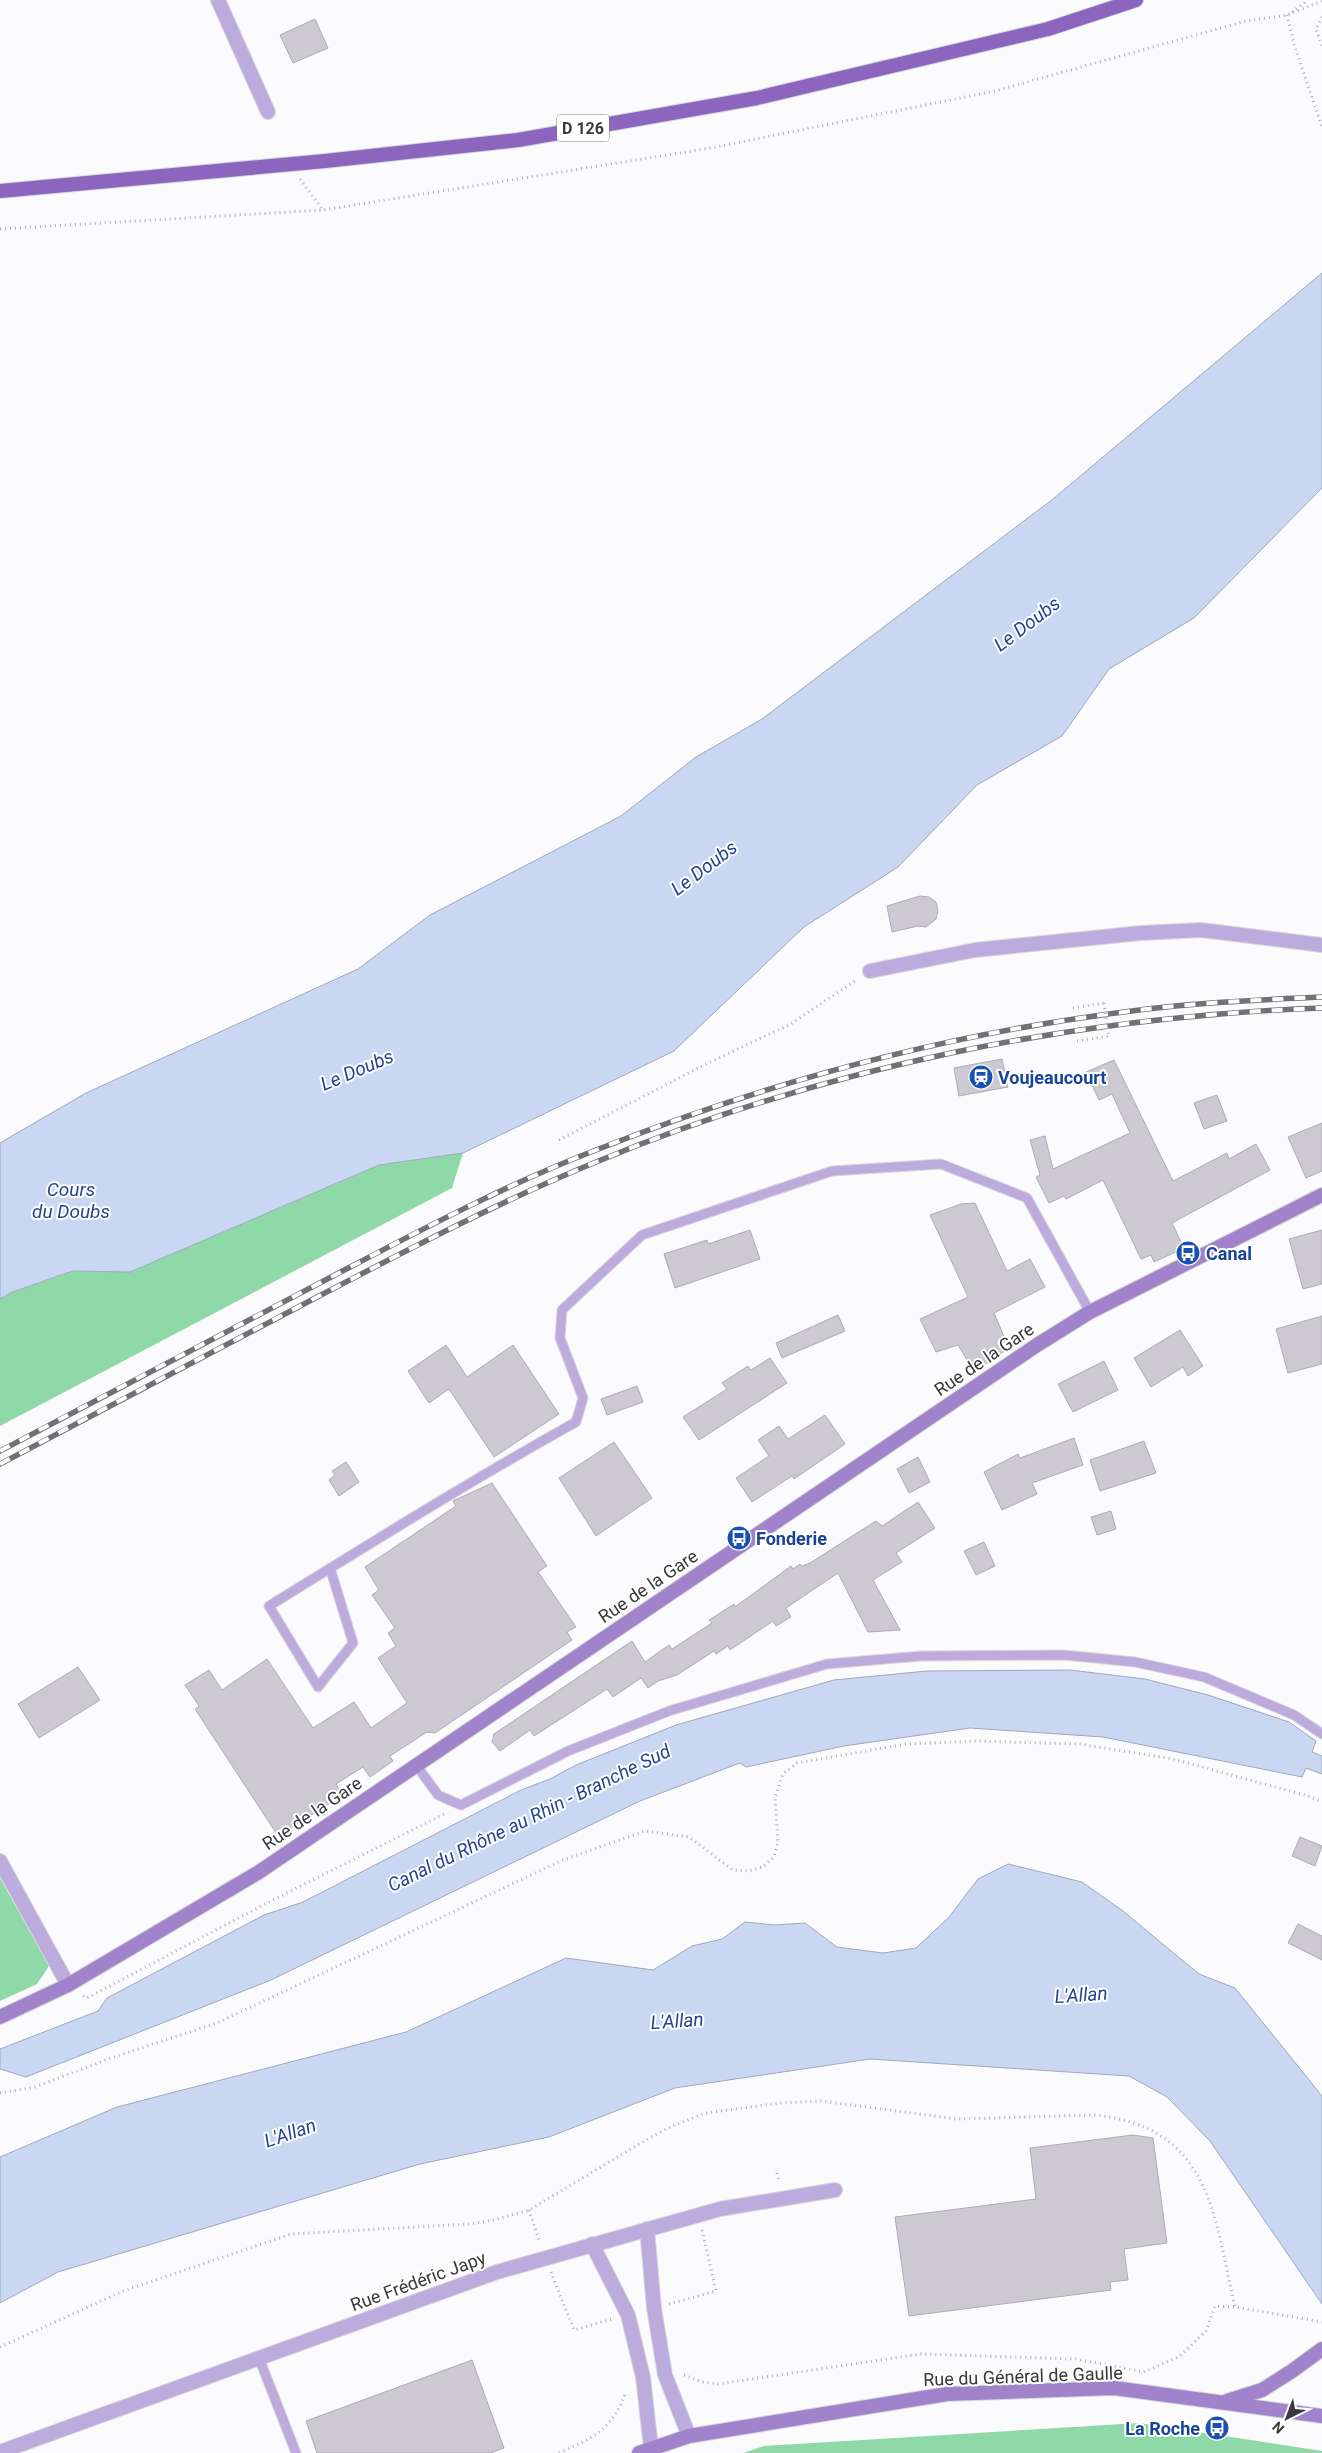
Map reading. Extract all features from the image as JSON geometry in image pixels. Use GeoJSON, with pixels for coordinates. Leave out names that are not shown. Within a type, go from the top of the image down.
{"type":"FeatureCollection","features":[{"type":"Feature","properties":{"kind":"main road","name":"D 126"},"geometry":{"type":"LineString","coordinates":[[0,189],[18,189],[289,164],[518,140],[757,98],[1048,29],[1136,0]]}},
{"type":"Feature","properties":{"kind":"main road","name":"Rue de la Gare"},"geometry":{"type":"LineString","coordinates":[[0,2017],[68,1985],[259,1872],[1021,1356],[1090,1312],[1322,1196]]}},
{"type":"Feature","properties":{"kind":"main road"},"geometry":{"type":"LineString","coordinates":[[1223,2403],[1262,2390],[1322,2349]]}},
{"type":"Feature","properties":{"kind":"main road","name":"Rue du Général de Gaulle"},"geometry":{"type":"LineString","coordinates":[[645,2450],[689,2436],[947,2394],[1114,2388],[1322,2416]]}},
{"type":"Feature","properties":{"kind":"street"},"geometry":{"type":"LineString","coordinates":[[218,0],[268,112]]}},
{"type":"Feature","properties":{"kind":"street"},"geometry":{"type":"LineString","coordinates":[[870,972],[975,950],[1141,932],[1201,930],[1322,945]]}},
{"type":"Feature","properties":{"kind":"street"},"geometry":{"type":"LineString","coordinates":[[0,1860],[68,1985]]}},
{"type":"Feature","properties":{"kind":"street","name":"Rue Frédéric Japy"},"geometry":{"type":"LineString","coordinates":[[0,2452],[544,2254],[592,2244],[720,2209],[835,2190]]}},
{"type":"Feature","properties":{"kind":"street"},"geometry":{"type":"LineString","coordinates":[[647,2229],[654,2308],[665,2375],[689,2436]]}},
{"type":"Feature","properties":{"kind":"street"},"geometry":{"type":"LineString","coordinates":[[592,2244],[628,2315],[643,2376],[645,2450]]}},
{"type":"Feature","properties":{"kind":"lane"},"geometry":{"type":"LineString","coordinates":[[0,182],[18,189]]}},
{"type":"Feature","properties":{"kind":"lane"},"geometry":{"type":"LineString","coordinates":[[330,1568],[353,1643],[318,1688],[269,1606],[330,1568],[470,1482],[576,1422],[583,1398],[560,1338],[562,1310],[642,1235],[832,1172],[941,1164],[1027,1198],[1090,1312]]}},
{"type":"Feature","properties":{"kind":"lane"},"geometry":{"type":"LineString","coordinates":[[416,1766],[438,1795],[461,1806],[568,1752],[670,1711],[827,1664],[921,1656],[1064,1656],[1135,1662],[1204,1677],[1294,1715],[1322,1734]]}},
{"type":"Feature","properties":{"kind":"lane"},"geometry":{"type":"LineString","coordinates":[[259,2358],[296,2453]]}},
{"type":"Feature","properties":{"kind":"path"},"geometry":{"type":"LineString","coordinates":[[1287,15],[1308,0]]}},
{"type":"Feature","properties":{"kind":"path"},"geometry":{"type":"LineString","coordinates":[[0,229],[323,210],[711,148],[995,92],[1246,21],[1287,15],[1322,1]]}},
{"type":"Feature","properties":{"kind":"path"},"geometry":{"type":"LineString","coordinates":[[1287,15],[1294,44],[1322,127]]}},
{"type":"Feature","properties":{"kind":"path"},"geometry":{"type":"LineString","coordinates":[[1322,17],[1316,29],[1322,46]]}},
{"type":"Feature","properties":{"kind":"path"},"geometry":{"type":"LineString","coordinates":[[289,164],[323,210]]}},
{"type":"Feature","properties":{"kind":"path"},"geometry":{"type":"LineString","coordinates":[[559,1140],[710,1062],[789,1025],[870,972]]}},
{"type":"Feature","properties":{"kind":"path"},"geometry":{"type":"LineString","coordinates":[[1073,1008],[1104,1003],[1109,1036],[1077,1041]]}},
{"type":"Feature","properties":{"kind":"path"},"geometry":{"type":"LineString","coordinates":[[0,2092],[35,2087],[111,2058],[217,2023],[563,1860],[645,1832],[689,1837],[733,1870],[749,1871],[763,1867],[774,1857],[778,1842],[774,1796],[783,1774],[797,1763],[906,1744],[976,1741],[1079,1744],[1173,1759],[1308,1796],[1322,1802]]}},
{"type":"Feature","properties":{"kind":"path"},"geometry":{"type":"LineString","coordinates":[[68,1985],[87,1998],[269,1902],[461,1806]]}},
{"type":"Feature","properties":{"kind":"path"},"geometry":{"type":"LineString","coordinates":[[777,2173],[781,2198]]}},
{"type":"Feature","properties":{"kind":"path"},"geometry":{"type":"LineString","coordinates":[[528,2210],[574,2330],[628,2315]]}},
{"type":"Feature","properties":{"kind":"path"},"geometry":{"type":"LineString","coordinates":[[654,2308],[716,2291],[701,2227],[710,2225]]}},
{"type":"Feature","properties":{"kind":"path"},"geometry":{"type":"LineString","coordinates":[[665,2375],[678,2374],[702,2382],[718,2384],[921,2354],[1076,2358],[1144,2372],[1180,2356],[1206,2331],[1215,2306],[1235,2307]]}},
{"type":"Feature","properties":{"kind":"path"},"geometry":{"type":"LineString","coordinates":[[559,2453],[591,2439],[606,2428],[626,2395],[629,2383],[643,2376]]}},
{"type":"Feature","properties":{"kind":"green space"},"geometry":{"type":"Polygon","coordinates":[[[463,1153],[452,1188],[0,1426],[0,1299],[10,1293],[73,1271],[130,1272],[379,1165],[463,1153]]]}},
{"type":"Feature","properties":{"kind":"green space"},"geometry":{"type":"Polygon","coordinates":[[[0,1878],[49,1966],[37,1984],[0,2001],[0,1878]]]}},
{"type":"Feature","properties":{"kind":"green space"},"geometry":{"type":"Polygon","coordinates":[[[1139,2423],[1322,2451],[1322,2453],[743,2453],[764,2446],[1139,2423]]]}},
{"type":"Feature","properties":{"kind":"water"},"geometry":{"type":"Polygon","coordinates":[[[1322,273],[1322,488],[1194,618],[1109,669],[1062,736],[977,785],[898,867],[804,927],[674,1051],[463,1153],[379,1165],[130,1272],[72,1271],[10,1293],[0,1299],[0,1143],[86,1093],[358,969],[430,915],[621,816],[696,757],[762,719],[1053,499],[1322,273]]]}},
{"type":"Feature","properties":{"kind":"water","name":"Canal du Rhône au Rhin - Branche Sud"},"geometry":{"type":"Polygon","coordinates":[[[1070,1670],[1145,1679],[1208,1695],[1289,1722],[1316,1741],[1312,1752],[1322,1756],[1322,1774],[1306,1768],[1302,1777],[1103,1737],[970,1728],[844,1746],[746,1767],[740,1763],[640,1801],[271,1980],[26,2077],[0,2069],[0,2049],[98,2011],[107,1998],[264,1915],[303,1902],[521,1790],[550,1779],[576,1765],[676,1725],[834,1680],[927,1671],[1070,1670]]]}},
{"type":"Feature","properties":{"kind":"water","name":"L'Allan"},"geometry":{"type":"Polygon","coordinates":[[[1008,1864],[1082,1882],[1123,1911],[1199,1974],[1235,1988],[1322,2096],[1322,2304],[1210,2141],[1167,2097],[1129,2076],[870,2059],[675,2088],[549,2137],[420,2164],[58,2272],[0,2303],[0,2157],[117,2107],[406,2032],[566,1958],[653,1970],[692,1946],[722,1939],[745,1922],[775,1925],[805,1923],[837,1947],[883,1953],[916,1948],[949,1917],[978,1879],[1008,1864]]]}},
{"type":"Feature","properties":{"kind":"building"},"geometry":{"type":"Polygon","coordinates":[[[315,19],[328,48],[293,63],[280,35],[315,19]]]}},
{"type":"Feature","properties":{"kind":"building"},"geometry":{"type":"Polygon","coordinates":[[[920,896],[929,897],[936,902],[938,911],[936,919],[926,927],[918,926],[892,932],[887,906],[920,896]]]}},
{"type":"Feature","properties":{"kind":"building","name":"Voujeaucourt"},"geometry":{"type":"Polygon","coordinates":[[[1002,1059],[1008,1087],[959,1096],[954,1068],[1002,1059]]]}},
{"type":"Feature","properties":{"kind":"building"},"geometry":{"type":"Polygon","coordinates":[[[1114,1060],[1173,1181],[1227,1153],[1229,1159],[1256,1144],[1270,1170],[1172,1223],[1184,1248],[1154,1262],[1151,1255],[1141,1259],[1103,1180],[1066,1199],[1064,1196],[1049,1203],[1036,1177],[1040,1175],[1030,1140],[1045,1136],[1053,1169],[1130,1133],[1112,1094],[1099,1100],[1086,1072],[1114,1060]]]}},
{"type":"Feature","properties":{"kind":"building"},"geometry":{"type":"Polygon","coordinates":[[[1217,1095],[1227,1121],[1204,1129],[1194,1103],[1217,1095]]]}},
{"type":"Feature","properties":{"kind":"building"},"geometry":{"type":"Polygon","coordinates":[[[1322,1123],[1322,1171],[1306,1178],[1288,1137],[1322,1123]]]}},
{"type":"Feature","properties":{"kind":"building"},"geometry":{"type":"Polygon","coordinates":[[[975,1203],[1007,1271],[1030,1259],[1045,1287],[994,1313],[1009,1348],[979,1368],[973,1361],[969,1363],[958,1345],[936,1352],[920,1319],[968,1297],[930,1215],[961,1204],[975,1203]]]}},
{"type":"Feature","properties":{"kind":"building"},"geometry":{"type":"Polygon","coordinates":[[[750,1230],[760,1259],[675,1288],[664,1254],[707,1240],[708,1244],[750,1230]]]}},
{"type":"Feature","properties":{"kind":"building"},"geometry":{"type":"Polygon","coordinates":[[[1322,1230],[1322,1284],[1303,1289],[1289,1239],[1322,1230]]]}},
{"type":"Feature","properties":{"kind":"building"},"geometry":{"type":"Polygon","coordinates":[[[838,1315],[845,1331],[782,1358],[776,1343],[838,1315]]]}},
{"type":"Feature","properties":{"kind":"building"},"geometry":{"type":"Polygon","coordinates":[[[1322,1316],[1322,1364],[1288,1373],[1276,1329],[1322,1316]]]}},
{"type":"Feature","properties":{"kind":"building"},"geometry":{"type":"Polygon","coordinates":[[[1180,1330],[1203,1366],[1188,1376],[1183,1367],[1151,1387],[1134,1358],[1180,1330]]]}},
{"type":"Feature","properties":{"kind":"building"},"geometry":{"type":"Polygon","coordinates":[[[446,1345],[467,1377],[513,1345],[559,1414],[494,1457],[449,1389],[429,1403],[408,1371],[446,1345]]]}},
{"type":"Feature","properties":{"kind":"building"},"geometry":{"type":"Polygon","coordinates":[[[770,1358],[787,1383],[699,1440],[683,1417],[727,1389],[722,1383],[748,1366],[751,1370],[770,1358]]]}},
{"type":"Feature","properties":{"kind":"building"},"geometry":{"type":"Polygon","coordinates":[[[1104,1361],[1118,1390],[1073,1412],[1058,1384],[1104,1361]]]}},
{"type":"Feature","properties":{"kind":"building"},"geometry":{"type":"Polygon","coordinates":[[[637,1386],[643,1402],[607,1415],[601,1399],[637,1386]]]}},
{"type":"Feature","properties":{"kind":"building"},"geometry":{"type":"Polygon","coordinates":[[[825,1415],[845,1444],[794,1479],[792,1476],[752,1502],[736,1478],[769,1456],[758,1440],[779,1426],[788,1439],[825,1415]]]}},
{"type":"Feature","properties":{"kind":"building"},"geometry":{"type":"Polygon","coordinates":[[[1074,1438],[1083,1465],[1032,1483],[1037,1494],[1002,1510],[984,1472],[1018,1454],[1020,1458],[1074,1438]]]}},
{"type":"Feature","properties":{"kind":"building"},"geometry":{"type":"Polygon","coordinates":[[[1144,1441],[1156,1473],[1100,1491],[1090,1460],[1144,1441]]]}},
{"type":"Feature","properties":{"kind":"building"},"geometry":{"type":"Polygon","coordinates":[[[614,1442],[652,1498],[596,1536],[559,1478],[614,1442]]]}},
{"type":"Feature","properties":{"kind":"building"},"geometry":{"type":"Polygon","coordinates":[[[918,1457],[930,1482],[909,1493],[897,1469],[918,1457]]]}},
{"type":"Feature","properties":{"kind":"building"},"geometry":{"type":"Polygon","coordinates":[[[346,1462],[359,1482],[339,1496],[329,1480],[335,1475],[332,1471],[346,1462]]]}},
{"type":"Feature","properties":{"kind":"building"},"geometry":{"type":"Polygon","coordinates":[[[492,1483],[547,1566],[538,1572],[576,1627],[567,1632],[572,1640],[435,1733],[427,1732],[390,1756],[393,1761],[370,1777],[363,1767],[336,1784],[343,1795],[278,1836],[195,1709],[199,1706],[185,1685],[209,1670],[222,1690],[267,1659],[313,1728],[354,1702],[371,1728],[407,1703],[378,1658],[396,1646],[388,1633],[395,1628],[372,1595],[379,1590],[365,1567],[456,1506],[453,1501],[492,1483]]]}},
{"type":"Feature","properties":{"kind":"building"},"geometry":{"type":"Polygon","coordinates":[[[918,1502],[935,1528],[896,1553],[902,1562],[873,1580],[900,1630],[868,1632],[838,1573],[786,1608],[791,1617],[776,1626],[773,1621],[730,1650],[728,1646],[716,1654],[714,1651],[677,1675],[658,1681],[648,1688],[641,1678],[613,1697],[607,1689],[534,1736],[530,1730],[500,1751],[492,1742],[494,1734],[632,1641],[645,1662],[669,1645],[672,1649],[712,1623],[709,1620],[734,1604],[735,1607],[791,1566],[793,1569],[800,1564],[802,1566],[810,1563],[876,1521],[882,1526],[918,1502]]]}},
{"type":"Feature","properties":{"kind":"building"},"geometry":{"type":"Polygon","coordinates":[[[1111,1511],[1116,1529],[1097,1535],[1091,1517],[1111,1511]]]}},
{"type":"Feature","properties":{"kind":"building"},"geometry":{"type":"Polygon","coordinates":[[[984,1542],[995,1566],[976,1575],[964,1551],[984,1542]]]}},
{"type":"Feature","properties":{"kind":"building"},"geometry":{"type":"Polygon","coordinates":[[[78,1667],[100,1700],[39,1738],[18,1704],[78,1667]]]}},
{"type":"Feature","properties":{"kind":"building"},"geometry":{"type":"Polygon","coordinates":[[[1300,1837],[1322,1846],[1315,1866],[1292,1856],[1300,1837]]]}},
{"type":"Feature","properties":{"kind":"building"},"geometry":{"type":"Polygon","coordinates":[[[1298,1924],[1322,1936],[1322,1960],[1288,1943],[1298,1924]]]}},
{"type":"Feature","properties":{"kind":"building"},"geometry":{"type":"Polygon","coordinates":[[[1133,2135],[1153,2138],[1167,2243],[1124,2249],[1128,2280],[1110,2282],[1111,2290],[909,2316],[895,2217],[1036,2199],[1030,2148],[1133,2135]]]}},
{"type":"Feature","properties":{"kind":"building"},"geometry":{"type":"Polygon","coordinates":[[[472,2360],[504,2448],[491,2453],[317,2453],[306,2421],[472,2360]]]}},
{"type":"Feature","properties":{"kind":"railway"},"geometry":{"type":"LineString","coordinates":[[0,1451],[495,1193],[596,1150],[725,1103],[856,1064],[922,1048],[1056,1022],[1173,1006],[1322,997]]}},
{"type":"Feature","properties":{"kind":"railway"},"geometry":{"type":"LineString","coordinates":[[0,1464],[321,1295],[457,1226],[561,1177],[683,1128],[772,1099],[861,1074],[952,1053],[1136,1022],[1229,1013],[1322,1008]]}},
{"type":"Feature","properties":{"kind":"place","name":"Voujeaucourt"},"geometry":{"type":"Point","coordinates":[981,1077]}},
{"type":"Feature","properties":{"kind":"place","name":"Canal"},"geometry":{"type":"Point","coordinates":[1188,1253]}},
{"type":"Feature","properties":{"kind":"place","name":"Fonderie"},"geometry":{"type":"Point","coordinates":[739,1538]}},
{"type":"Feature","properties":{"kind":"place","name":"La Roche"},"geometry":{"type":"Point","coordinates":[1217,2428]}},
{"type":"Feature","properties":{"kind":"water label","name":"Le Doubs"},"geometry":{"type":"Point","coordinates":[1027,624]}},
{"type":"Feature","properties":{"kind":"water label","name":"Le Doubs"},"geometry":{"type":"Point","coordinates":[704,868]}},
{"type":"Feature","properties":{"kind":"water label","name":"Le Doubs"},"geometry":{"type":"Point","coordinates":[357,1070]}},
{"type":"Feature","properties":{"kind":"water label","name":"Cours du Doubs"},"geometry":{"type":"Point","coordinates":[71,1200]}}]}
